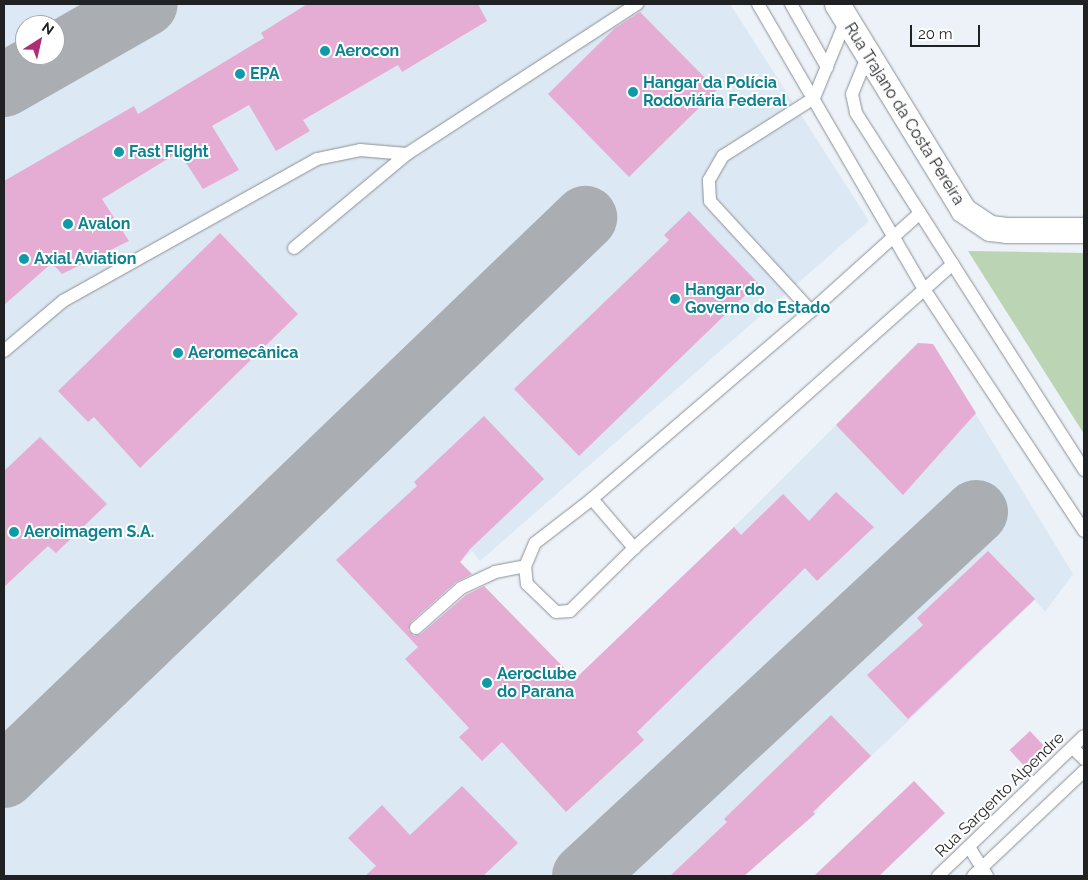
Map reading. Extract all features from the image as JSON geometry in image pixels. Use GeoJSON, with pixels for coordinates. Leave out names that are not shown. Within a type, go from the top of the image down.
{"type":"FeatureCollection","features":[{"type":"Feature","properties":{"kind":"street","name":"Rua Trajano da Costa Pereira"},"geometry":{"type":"LineString","coordinates":[[843,9],[867,57],[952,195],[975,220],[1006,230],[1084,230]]}},
{"type":"Feature","properties":{"kind":"lane"},"geometry":{"type":"LineString","coordinates":[[294,248],[407,154],[637,4]]}},
{"type":"Feature","properties":{"kind":"lane"},"geometry":{"type":"LineString","coordinates":[[758,4],[924,289],[1084,531]]}},
{"type":"Feature","properties":{"kind":"lane"},"geometry":{"type":"LineString","coordinates":[[791,4],[828,67]]}},
{"type":"Feature","properties":{"kind":"lane"},"geometry":{"type":"LineString","coordinates":[[811,311],[710,201],[709,180],[722,156],[814,98],[828,67],[843,9]]}},
{"type":"Feature","properties":{"kind":"lane"},"geometry":{"type":"LineString","coordinates":[[867,57],[852,94],[852,105],[1084,470]]}},
{"type":"Feature","properties":{"kind":"lane"},"geometry":{"type":"LineString","coordinates":[[4,351],[63,301],[317,159],[360,150],[407,154]]}},
{"type":"Feature","properties":{"kind":"lane"},"geometry":{"type":"LineString","coordinates":[[920,213],[811,311],[592,499],[535,542],[525,566],[527,584],[556,612],[570,611],[634,548],[953,264]]}},
{"type":"Feature","properties":{"kind":"lane"},"geometry":{"type":"LineString","coordinates":[[592,499],[634,548]]}},
{"type":"Feature","properties":{"kind":"lane"},"geometry":{"type":"LineString","coordinates":[[416,628],[461,588],[495,572],[525,566]]}},
{"type":"Feature","properties":{"kind":"lane","name":"Rua Sargento Alpendre"},"geometry":{"type":"LineString","coordinates":[[938,876],[1084,736]]}},
{"type":"Feature","properties":{"kind":"lane"},"geometry":{"type":"LineString","coordinates":[[1072,748],[1084,759]]}},
{"type":"Feature","properties":{"kind":"lane"},"geometry":{"type":"LineString","coordinates":[[969,847],[981,873],[1084,771]]}},
{"type":"Feature","properties":{"kind":"shaded area"},"geometry":{"type":"Polygon","coordinates":[[[4,4],[730,4],[869,221],[480,561],[472,551],[402,617],[424,641],[484,586],[574,680],[734,527],[918,343],[933,344],[1073,574],[1045,612],[1035,600],[823,802],[815,814],[744,876],[4,876],[4,4]]]}},
{"type":"Feature","properties":{"kind":"green space"},"geometry":{"type":"Polygon","coordinates":[[[968,251],[1084,253],[1084,434],[968,251]]]}},
{"type":"Feature","properties":{"kind":"building"},"geometry":{"type":"Polygon","coordinates":[[[307,4],[478,4],[487,21],[402,72],[398,65],[303,120],[310,131],[276,151],[249,105],[212,126],[239,170],[203,189],[179,152],[102,199],[129,241],[62,274],[52,263],[4,305],[4,181],[134,106],[138,114],[264,38],[261,33],[307,4]]]}},
{"type":"Feature","properties":{"kind":"building","name":"Hangar da Polícia Rodoviária Federal"},"geometry":{"type":"Polygon","coordinates":[[[640,12],[717,90],[629,177],[548,94],[615,28],[640,12]]]}},
{"type":"Feature","properties":{"kind":"building"},"geometry":{"type":"Polygon","coordinates":[[[689,211],[758,283],[579,456],[514,389],[669,240],[664,235],[689,211]]]}},
{"type":"Feature","properties":{"kind":"building","name":"Aeromecânica"},"geometry":{"type":"Polygon","coordinates":[[[220,233],[298,314],[140,468],[94,417],[88,422],[58,391],[220,233]]]}},
{"type":"Feature","properties":{"kind":"building"},"geometry":{"type":"Polygon","coordinates":[[[918,343],[933,344],[976,413],[903,495],[836,425],[918,343]]]}},
{"type":"Feature","properties":{"kind":"building"},"geometry":{"type":"Polygon","coordinates":[[[484,416],[544,479],[470,549],[460,562],[472,574],[456,582],[411,622],[408,630],[414,636],[421,634],[466,595],[484,586],[575,679],[734,527],[741,535],[783,494],[809,521],[836,492],[874,527],[817,581],[805,568],[637,732],[644,740],[566,812],[502,742],[482,761],[459,737],[469,728],[405,659],[418,647],[336,560],[417,486],[414,482],[484,416]]]}},
{"type":"Feature","properties":{"kind":"building"},"geometry":{"type":"Polygon","coordinates":[[[40,437],[107,504],[56,553],[48,546],[4,587],[4,471],[40,437]]]}},
{"type":"Feature","properties":{"kind":"building"},"geometry":{"type":"Polygon","coordinates":[[[988,551],[1035,599],[908,719],[867,675],[923,625],[917,618],[988,551]]]}},
{"type":"Feature","properties":{"kind":"building"},"geometry":{"type":"Polygon","coordinates":[[[831,715],[871,756],[813,812],[815,814],[744,876],[670,876],[727,822],[724,819],[831,715]]]}},
{"type":"Feature","properties":{"kind":"building"},"geometry":{"type":"Polygon","coordinates":[[[1030,731],[1044,746],[1024,765],[1010,750],[1030,731]]]}},
{"type":"Feature","properties":{"kind":"building"},"geometry":{"type":"Polygon","coordinates":[[[914,781],[945,813],[879,876],[814,876],[914,781]]]}},
{"type":"Feature","properties":{"kind":"building"},"geometry":{"type":"Polygon","coordinates":[[[462,786],[518,843],[483,876],[365,876],[376,866],[348,838],[382,805],[410,835],[462,786]]]}},
{"type":"Feature","properties":{"kind":"taxiway"},"geometry":{"type":"LineString","coordinates":[[4,85],[146,4]]}},
{"type":"Feature","properties":{"kind":"taxiway"},"geometry":{"type":"LineString","coordinates":[[4,776],[585,218]]}},
{"type":"Feature","properties":{"kind":"taxiway"},"geometry":{"type":"LineString","coordinates":[[584,876],[976,512]]}},
{"type":"Feature","properties":{"kind":"place","name":"Aerocon"},"geometry":{"type":"Point","coordinates":[325,51]}},
{"type":"Feature","properties":{"kind":"place","name":"EPA"},"geometry":{"type":"Point","coordinates":[240,74]}},
{"type":"Feature","properties":{"kind":"place","name":"Hangar da Polícia Rodoviária Federal"},"geometry":{"type":"Point","coordinates":[633,92]}},
{"type":"Feature","properties":{"kind":"place","name":"Fast Flight"},"geometry":{"type":"Point","coordinates":[119,152]}},
{"type":"Feature","properties":{"kind":"place","name":"Avalon"},"geometry":{"type":"Point","coordinates":[68,224]}},
{"type":"Feature","properties":{"kind":"place","name":"Axial Aviation"},"geometry":{"type":"Point","coordinates":[24,259]}},
{"type":"Feature","properties":{"kind":"place","name":"Hangar do Governo do Estado"},"geometry":{"type":"Point","coordinates":[675,299]}},
{"type":"Feature","properties":{"kind":"place","name":"Aeromecânica"},"geometry":{"type":"Point","coordinates":[178,353]}},
{"type":"Feature","properties":{"kind":"place","name":"Aeroimagem S.A."},"geometry":{"type":"Point","coordinates":[14,532]}},
{"type":"Feature","properties":{"kind":"place","name":"Aeroclube do Parana"},"geometry":{"type":"Point","coordinates":[487,683]}}]}
